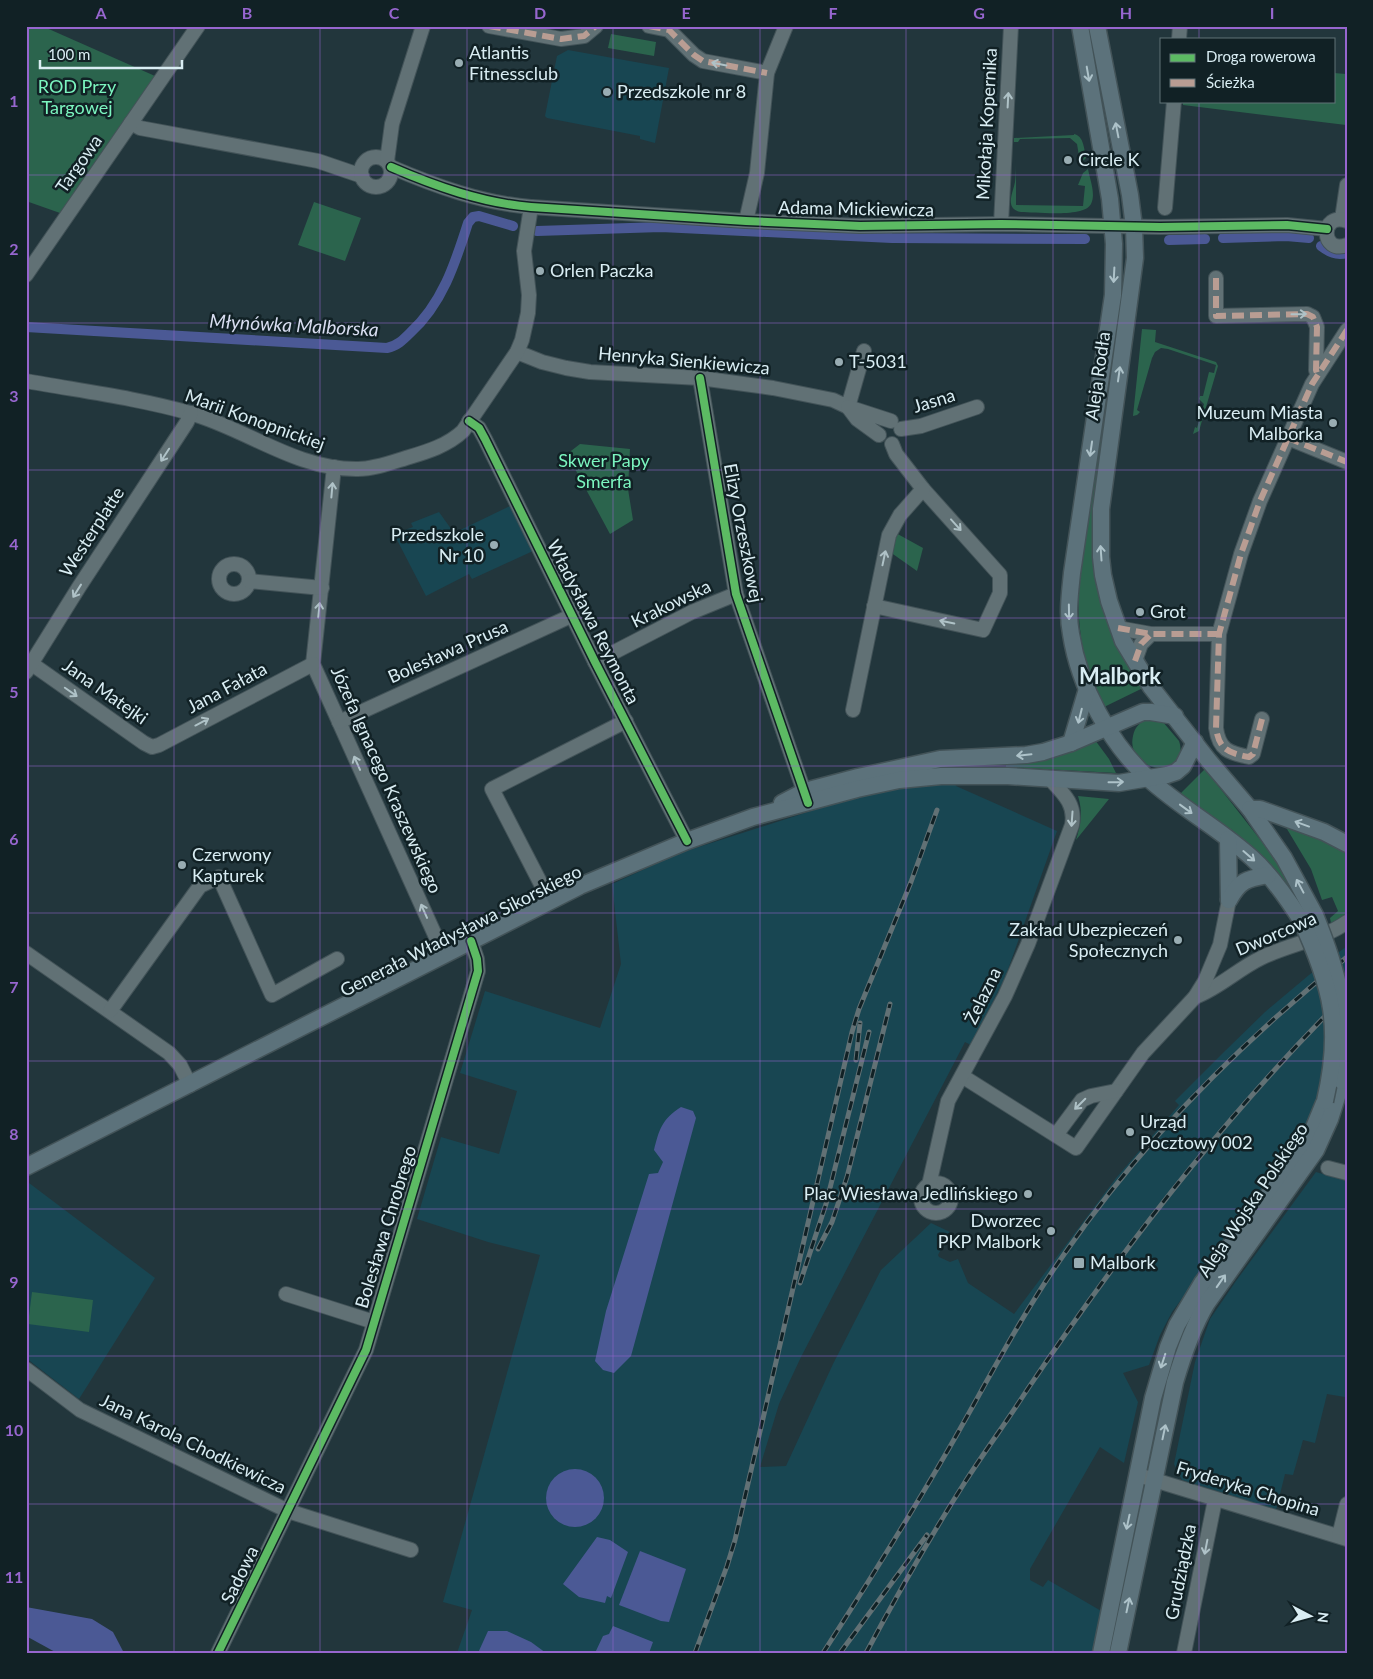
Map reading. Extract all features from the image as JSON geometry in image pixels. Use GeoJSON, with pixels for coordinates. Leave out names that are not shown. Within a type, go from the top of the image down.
{"type":"FeatureCollection","features":[{"type":"Feature","properties":{"kind":"main road","name":"Aleja Rodła"},"geometry":{"type":"LineString","coordinates":[[1080,26],[1109,192],[1115,258],[1113,294],[1072,574],[1069,608],[1070,634],[1087,689],[1107,728],[1148,779]]}},
{"type":"Feature","properties":{"kind":"main road","name":"Aleja Rodła"},"geometry":{"type":"LineString","coordinates":[[1097,26],[1130,196],[1134,227],[1134,268],[1101,509],[1100,534],[1103,575],[1109,602],[1123,641],[1151,687],[1195,742]]}},
{"type":"Feature","properties":{"kind":"main road"},"geometry":{"type":"LineString","coordinates":[[1071,743],[1087,689]]}},
{"type":"Feature","properties":{"kind":"main road","name":"Generała Władysława Sikorskiego"},"geometry":{"type":"LineString","coordinates":[[26,1168],[580,886],[687,841],[858,777],[940,759],[1026,755],[1043,752],[1071,743],[1143,712],[1175,716]]}},
{"type":"Feature","properties":{"kind":"main road","name":"Generała Władysława Sikorskiego"},"geometry":{"type":"LineString","coordinates":[[807,797],[908,779],[941,776],[1008,776],[1119,783],[1148,779],[1176,772],[1186,761],[1195,742]]}},
{"type":"Feature","properties":{"kind":"main road","name":"Aleja Wojska Polskiego"},"geometry":{"type":"LineString","coordinates":[[1118,1653],[1175,1382],[1184,1351],[1193,1328],[1222,1280],[1316,1150],[1330,1119],[1342,1081],[1346,1043],[1344,1012],[1334,969],[1308,918],[1284,858],[1250,809],[1195,742]]}},
{"type":"Feature","properties":{"kind":"main road","name":"Aleja Wojska Polskiego"},"geometry":{"type":"LineString","coordinates":[[1101,1653],[1160,1373],[1177,1325],[1192,1298],[1217,1262],[1310,1137],[1325,1101],[1334,1054],[1331,1003],[1308,918],[1252,858],[1148,779]]}},
{"type":"Feature","properties":{"kind":"main road"},"geometry":{"type":"LineString","coordinates":[[1250,809],[1260,809],[1324,832],[1347,844]]}},
{"type":"Feature","properties":{"kind":"main road"},"geometry":{"type":"LineString","coordinates":[[1228,839],[1229,900]]}},
{"type":"Feature","properties":{"kind":"main road"},"geometry":{"type":"LineString","coordinates":[[1229,900],[1236,886],[1248,879],[1268,875]]}},
{"type":"Feature","properties":{"kind":"street","name":"Targowa"},"geometry":{"type":"LineString","coordinates":[[26,275],[62,220],[198,26]]}},
{"type":"Feature","properties":{"kind":"street"},"geometry":{"type":"LineString","coordinates":[[392,124],[369,160],[362,166],[362,176],[366,184],[380,187],[388,182],[391,175],[389,164],[392,124],[423,26]]}},
{"type":"Feature","properties":{"kind":"street"},"geometry":{"type":"LineString","coordinates":[[489,26],[568,39],[584,36],[596,26]]}},
{"type":"Feature","properties":{"kind":"street"},"geometry":{"type":"LineString","coordinates":[[649,26],[669,30],[694,55],[703,61],[767,73]]}},
{"type":"Feature","properties":{"kind":"street"},"geometry":{"type":"LineString","coordinates":[[746,221],[757,173],[767,73],[786,26]]}},
{"type":"Feature","properties":{"kind":"street","name":"Mikołaja Kopernika"},"geometry":{"type":"LineString","coordinates":[[1002,224],[1011,26]]}},
{"type":"Feature","properties":{"kind":"street"},"geometry":{"type":"LineString","coordinates":[[1165,208],[1174,102]]}},
{"type":"Feature","properties":{"kind":"street"},"geometry":{"type":"LineString","coordinates":[[131,123],[140,128],[318,161],[362,176]]}},
{"type":"Feature","properties":{"kind":"street"},"geometry":{"type":"LineString","coordinates":[[318,161],[369,160],[380,157],[389,164]]}},
{"type":"Feature","properties":{"kind":"street","name":"Adama Mickiewicza"},"geometry":{"type":"LineString","coordinates":[[389,164],[425,182],[475,197],[531,208],[860,226],[1002,224],[1134,227],[1287,225],[1327,229]]}},
{"type":"Feature","properties":{"kind":"street","name":"Adama Mickiewicza"},"geometry":{"type":"LineString","coordinates":[[388,182],[425,182]]}},
{"type":"Feature","properties":{"kind":"street"},"geometry":{"type":"LineString","coordinates":[[1347,185],[1344,220],[1334,221],[1327,229],[1326,235],[1330,243],[1338,247],[1347,245]]}},
{"type":"Feature","properties":{"kind":"street","name":"Marii Konopnickiej"},"geometry":{"type":"LineString","coordinates":[[26,381],[191,413],[231,428],[298,459],[317,464],[358,469],[380,466],[424,453],[455,438],[463,431],[517,352],[522,340],[528,313],[529,295],[524,250],[531,208]]}},
{"type":"Feature","properties":{"kind":"street"},"geometry":{"type":"LineString","coordinates":[[1216,278],[1216,316],[1307,314],[1312,316],[1317,327],[1317,373]]}},
{"type":"Feature","properties":{"kind":"street"},"geometry":{"type":"LineString","coordinates":[[1262,719],[1253,754],[1249,757],[1232,754],[1222,746],[1217,737],[1219,634],[1250,528],[1317,373],[1347,330]]}},
{"type":"Feature","properties":{"kind":"street"},"geometry":{"type":"LineString","coordinates":[[848,407],[864,351]]}},
{"type":"Feature","properties":{"kind":"street","name":"Henryka Sienkiewicza"},"geometry":{"type":"LineString","coordinates":[[517,352],[542,362],[590,372],[700,378],[772,388],[833,400],[896,425]]}},
{"type":"Feature","properties":{"kind":"street","name":"Elizy Orzeszkowej"},"geometry":{"type":"LineString","coordinates":[[700,378],[736,594],[807,797]]}},
{"type":"Feature","properties":{"kind":"street","name":"Henryka Sienkiewicza"},"geometry":{"type":"LineString","coordinates":[[848,407],[857,419],[879,435]]}},
{"type":"Feature","properties":{"kind":"street","name":"Jasna"},"geometry":{"type":"LineString","coordinates":[[896,425],[921,426],[978,407]]}},
{"type":"Feature","properties":{"kind":"street","name":"Westerplatte"},"geometry":{"type":"LineString","coordinates":[[29,668],[191,413]]}},
{"type":"Feature","properties":{"kind":"street","name":"Władysława Reymonta"},"geometry":{"type":"LineString","coordinates":[[470,421],[479,428],[595,662],[687,841]]}},
{"type":"Feature","properties":{"kind":"street"},"geometry":{"type":"LineString","coordinates":[[886,422],[896,425],[900,438],[892,444],[885,443],[879,435],[881,426],[886,422]]}},
{"type":"Feature","properties":{"kind":"street"},"geometry":{"type":"LineString","coordinates":[[1288,438],[1347,462]]}},
{"type":"Feature","properties":{"kind":"street"},"geometry":{"type":"LineString","coordinates":[[874,606],[983,630],[1000,593],[1000,575],[923,488],[896,454],[892,444]]}},
{"type":"Feature","properties":{"kind":"street","name":"Józefa Ignacego Kraszewskiego"},"geometry":{"type":"LineString","coordinates":[[334,467],[313,664],[444,955]]}},
{"type":"Feature","properties":{"kind":"street"},"geometry":{"type":"LineString","coordinates":[[853,710],[889,534],[900,515],[923,488]]}},
{"type":"Feature","properties":{"kind":"street"},"geometry":{"type":"LineString","coordinates":[[249,581],[322,588]]}},
{"type":"Feature","properties":{"kind":"street","name":"Krakowska"},"geometry":{"type":"LineString","coordinates":[[595,662],[692,612],[736,594]]}},
{"type":"Feature","properties":{"kind":"street","name":"Bolesława Prusa"},"geometry":{"type":"LineString","coordinates":[[339,722],[573,616]]}},
{"type":"Feature","properties":{"kind":"street"},"geometry":{"type":"LineString","coordinates":[[1118,628],[1152,634],[1219,634]]}},
{"type":"Feature","properties":{"kind":"street"},"geometry":{"type":"LineString","coordinates":[[1135,661],[1141,644],[1152,634]]}},
{"type":"Feature","properties":{"kind":"street","name":"Jana Fałata"},"geometry":{"type":"LineString","coordinates":[[159,745],[313,664]]}},
{"type":"Feature","properties":{"kind":"street","name":"Jana Matejki"},"geometry":{"type":"LineString","coordinates":[[29,668],[148,746],[159,745]]}},
{"type":"Feature","properties":{"kind":"street"},"geometry":{"type":"LineString","coordinates":[[541,884],[492,789],[626,721]]}},
{"type":"Feature","properties":{"kind":"street","name":"Żelazna"},"geometry":{"type":"LineString","coordinates":[[938,1150],[939,1167],[944,1185],[949,1192],[949,1204],[943,1210],[934,1212],[925,1208],[921,1199],[924,1190],[929,1185],[948,1101],[1005,996],[1028,944],[1074,818],[1070,801],[1050,778]]}},
{"type":"Feature","properties":{"kind":"street"},"geometry":{"type":"LineString","coordinates":[[110,1011],[200,886],[219,878],[272,995],[337,959]]}},
{"type":"Feature","properties":{"kind":"street","name":"Dworcowa"},"geometry":{"type":"LineString","coordinates":[[962,1076],[1076,1148],[1148,1048],[1195,997],[1205,981],[1216,957],[1229,900]]}},
{"type":"Feature","properties":{"kind":"street","name":"Dworcowa"},"geometry":{"type":"LineString","coordinates":[[1195,997],[1211,991],[1262,957],[1334,930],[1347,922]]}},
{"type":"Feature","properties":{"kind":"street","name":"Bolesława Chrobrego"},"geometry":{"type":"LineString","coordinates":[[288,1511],[366,1350],[478,971],[477,959],[471,941]]}},
{"type":"Feature","properties":{"kind":"street"},"geometry":{"type":"LineString","coordinates":[[26,953],[176,1059],[190,1085]]}},
{"type":"Feature","properties":{"kind":"street"},"geometry":{"type":"LineString","coordinates":[[1056,1135],[1082,1100],[1091,1096],[1116,1091]]}},
{"type":"Feature","properties":{"kind":"street"},"geometry":{"type":"LineString","coordinates":[[1328,1168],[1347,1174]]}},
{"type":"Feature","properties":{"kind":"street"},"geometry":{"type":"LineString","coordinates":[[929,1185],[936,1183],[944,1185]]}},
{"type":"Feature","properties":{"kind":"street"},"geometry":{"type":"LineString","coordinates":[[286,1294],[374,1322]]}},
{"type":"Feature","properties":{"kind":"street","name":"Jana Karola Chodkiewicza"},"geometry":{"type":"LineString","coordinates":[[26,1370],[80,1410],[288,1511],[411,1550]]}},
{"type":"Feature","properties":{"kind":"street","name":"Fryderyka Chopina"},"geometry":{"type":"LineString","coordinates":[[1138,1475],[1343,1538]]}},
{"type":"Feature","properties":{"kind":"street","name":"Grudziądzka"},"geometry":{"type":"LineString","coordinates":[[1184,1653],[1215,1500]]}},
{"type":"Feature","properties":{"kind":"street"},"geometry":{"type":"LineString","coordinates":[[1343,1538],[1347,1504]]}},
{"type":"Feature","properties":{"kind":"street","name":"Sadowa"},"geometry":{"type":"LineString","coordinates":[[218,1653],[288,1511]]}},
{"type":"Feature","properties":{"kind":"shaded area","name":"Przedszkole nr 8"},"geometry":{"type":"Polygon","coordinates":[[[568,50],[669,68],[655,143],[640,139],[640,136],[547,118],[545,116],[557,56],[568,50]]]}},
{"type":"Feature","properties":{"kind":"shaded area"},"geometry":{"type":"Polygon","coordinates":[[[510,506],[533,551],[472,579],[469,574],[426,596],[394,534],[413,527],[411,523],[439,512],[454,533],[510,506]]]}},
{"type":"Feature","properties":{"kind":"shaded area"},"geometry":{"type":"Polygon","coordinates":[[[955,783],[956,786],[1057,831],[1005,978],[971,1045],[965,1042],[801,1357],[779,1404],[760,1467],[786,1466],[833,1364],[881,1270],[931,1223],[950,1232],[938,1255],[939,1257],[950,1262],[958,1259],[968,1283],[1014,1314],[1116,1178],[1179,1105],[1175,1101],[1265,1012],[1347,946],[1347,1075],[1300,1131],[1289,1148],[1292,1150],[1172,1312],[1160,1335],[1149,1365],[1123,1373],[1138,1402],[1124,1463],[1100,1447],[1030,1569],[1030,1580],[1043,1587],[1048,1580],[1103,1612],[1094,1653],[457,1653],[472,1610],[443,1602],[540,1255],[488,1242],[417,1219],[441,1137],[499,1154],[517,1091],[460,1073],[485,991],[600,1028],[621,964],[612,884],[680,853],[811,811],[867,795],[909,787],[955,783]]]}},
{"type":"Feature","properties":{"kind":"shaded area"},"geometry":{"type":"Polygon","coordinates":[[[1316,1172],[1347,1181],[1347,1389],[1345,1397],[1327,1394],[1315,1443],[1303,1440],[1293,1475],[1285,1474],[1276,1510],[1182,1480],[1174,1464],[1195,1362],[1210,1319],[1316,1172]]]}},
{"type":"Feature","properties":{"kind":"shaded area"},"geometry":{"type":"Polygon","coordinates":[[[29,1183],[155,1278],[79,1399],[26,1358],[26,1184],[29,1183]]]}},
{"type":"Feature","properties":{"kind":"green space","name":"ROD Przy Targowej"},"geometry":{"type":"Polygon","coordinates":[[[26,26],[42,26],[155,76],[60,213],[26,201],[26,26]]]}},
{"type":"Feature","properties":{"kind":"green space"},"geometry":{"type":"Polygon","coordinates":[[[611,34],[656,42],[654,56],[608,48],[611,34]]]}},
{"type":"Feature","properties":{"kind":"green space"},"geometry":{"type":"Polygon","coordinates":[[[1336,73],[1346,74],[1346,125],[1183,105],[1183,102],[1336,102],[1336,73]]]}},
{"type":"Feature","properties":{"kind":"green space"},"geometry":{"type":"Polygon","coordinates":[[[1074,134],[1080,137],[1083,143],[1086,158],[1082,162],[1080,162],[1077,144],[1070,138],[1020,139],[1018,142],[1014,142],[1014,138],[1074,134]]]}},
{"type":"Feature","properties":{"kind":"green space"},"geometry":{"type":"Polygon","coordinates":[[[1088,169],[1093,191],[1091,204],[1087,208],[1069,213],[1021,212],[1013,208],[1011,204],[1016,173],[1016,205],[1083,206],[1085,186],[1078,185],[1083,173],[1088,169]]]}},
{"type":"Feature","properties":{"kind":"green space"},"geometry":{"type":"Polygon","coordinates":[[[314,202],[361,218],[345,261],[298,245],[314,202]]]}},
{"type":"Feature","properties":{"kind":"green space"},"geometry":{"type":"Polygon","coordinates":[[[1142,329],[1156,330],[1155,342],[1216,362],[1218,366],[1199,431],[1193,434],[1195,427],[1197,428],[1204,404],[1199,399],[1200,396],[1203,396],[1209,372],[1214,373],[1216,365],[1168,349],[1161,348],[1155,352],[1137,410],[1140,412],[1133,416],[1142,329]]]}},
{"type":"Feature","properties":{"kind":"green space"},"geometry":{"type":"Polygon","coordinates":[[[1109,376],[1111,376],[1108,409],[1093,534],[1145,687],[1102,708],[1085,659],[1080,627],[1078,593],[1079,575],[1109,376]]]}},
{"type":"Feature","properties":{"kind":"green space","name":"Skwer Papy Smerfa"},"geometry":{"type":"Polygon","coordinates":[[[580,444],[630,449],[628,489],[633,520],[610,534],[567,454],[580,444]]]}},
{"type":"Feature","properties":{"kind":"green space"},"geometry":{"type":"Polygon","coordinates":[[[894,532],[923,548],[917,571],[890,552],[894,532]]]}},
{"type":"Feature","properties":{"kind":"green space"},"geometry":{"type":"Polygon","coordinates":[[[1147,719],[1163,722],[1179,741],[1181,750],[1179,757],[1168,766],[1161,768],[1146,764],[1134,751],[1132,742],[1135,730],[1147,719]]]}},
{"type":"Feature","properties":{"kind":"green space"},"geometry":{"type":"Polygon","coordinates":[[[1095,740],[1109,759],[1116,773],[1006,767],[1006,765],[1034,760],[1095,740]]]}},
{"type":"Feature","properties":{"kind":"green space"},"geometry":{"type":"Polygon","coordinates":[[[1205,769],[1280,865],[1307,911],[1178,796],[1205,769]]]}},
{"type":"Feature","properties":{"kind":"green space"},"geometry":{"type":"Polygon","coordinates":[[[1078,796],[1109,799],[1076,840],[1081,818],[1078,796]]]}},
{"type":"Feature","properties":{"kind":"green space"},"geometry":{"type":"Polygon","coordinates":[[[1284,824],[1326,840],[1347,855],[1347,913],[1344,916],[1331,923],[1330,918],[1338,911],[1332,897],[1322,900],[1311,869],[1284,824]]]}},
{"type":"Feature","properties":{"kind":"green space"},"geometry":{"type":"Polygon","coordinates":[[[32,1292],[93,1300],[89,1332],[28,1324],[32,1292]]]}},
{"type":"Feature","properties":{"kind":"water"},"geometry":{"type":"Polygon","coordinates":[[[681,1107],[693,1111],[696,1118],[631,1356],[614,1373],[603,1370],[595,1361],[606,1311],[649,1174],[658,1173],[663,1162],[654,1150],[662,1126],[669,1116],[681,1107]]]}},
{"type":"Feature","properties":{"kind":"water"},"geometry":{"type":"Polygon","coordinates":[[[575,1469],[586,1471],[599,1482],[604,1498],[602,1509],[591,1522],[575,1527],[564,1525],[551,1514],[546,1498],[548,1487],[559,1474],[575,1469]]]}},
{"type":"Feature","properties":{"kind":"water"},"geometry":{"type":"Polygon","coordinates":[[[597,1537],[610,1540],[628,1552],[611,1598],[607,1596],[605,1603],[579,1597],[563,1584],[597,1537]]]}},
{"type":"Feature","properties":{"kind":"water"},"geometry":{"type":"Polygon","coordinates":[[[640,1551],[686,1569],[669,1622],[661,1621],[619,1605],[640,1551]]]}},
{"type":"Feature","properties":{"kind":"water"},"geometry":{"type":"Polygon","coordinates":[[[26,1607],[92,1619],[113,1632],[124,1653],[57,1653],[26,1636],[26,1607]]]}},
{"type":"Feature","properties":{"kind":"water"},"geometry":{"type":"Polygon","coordinates":[[[613,1626],[653,1642],[649,1653],[595,1653],[603,1636],[609,1634],[613,1626]]]}},
{"type":"Feature","properties":{"kind":"water"},"geometry":{"type":"Polygon","coordinates":[[[488,1631],[507,1631],[531,1642],[546,1653],[478,1653],[488,1631]]]}},
{"type":"Feature","properties":{"kind":"waterway","name":"Młynówka Malborska"},"geometry":{"type":"LineString","coordinates":[[26,327],[387,348],[394,346],[402,340],[421,322],[431,309],[446,282],[468,223],[473,217],[479,216],[513,226]]}},
{"type":"Feature","properties":{"kind":"waterway","name":"Młynówka Malborska"},"geometry":{"type":"LineString","coordinates":[[537,231],[661,227],[892,238],[1085,239]]}},
{"type":"Feature","properties":{"kind":"waterway","name":"Młynówka Malborska"},"geometry":{"type":"LineString","coordinates":[[1223,238],[1286,236],[1309,238]]}},
{"type":"Feature","properties":{"kind":"waterway","name":"Młynówka Malborska"},"geometry":{"type":"LineString","coordinates":[[1169,240],[1205,239]]}},
{"type":"Feature","properties":{"kind":"waterway","name":"Młynówka Malborska"},"geometry":{"type":"LineString","coordinates":[[1321,246],[1333,253],[1347,253]]}},
{"type":"Feature","properties":{"kind":"railway"},"geometry":{"type":"LineString","coordinates":[[695,1653],[735,1540],[852,1032],[859,1009],[911,882],[937,810]]}},
{"type":"Feature","properties":{"kind":"railway"},"geometry":{"type":"LineString","coordinates":[[823,1653],[918,1501],[1034,1301],[1095,1211],[1160,1132],[1195,1095],[1269,1024],[1347,957]]}},
{"type":"Feature","properties":{"kind":"railway"},"geometry":{"type":"LineString","coordinates":[[866,1653],[914,1566],[965,1482],[1063,1337],[1100,1286],[1177,1184],[1218,1135],[1259,1087],[1347,994]]}},
{"type":"Feature","properties":{"kind":"railway"},"geometry":{"type":"LineString","coordinates":[[818,1249],[832,1222],[847,1177],[890,1004]]}},
{"type":"Feature","properties":{"kind":"railway"},"geometry":{"type":"LineString","coordinates":[[856,1060],[860,1023]]}},
{"type":"Feature","properties":{"kind":"railway"},"geometry":{"type":"LineString","coordinates":[[800,1283],[826,1204],[869,1032]]}},
{"type":"Feature","properties":{"kind":"railway"},"geometry":{"type":"LineString","coordinates":[[840,1653],[927,1535]]}},
{"type":"Feature","properties":{"kind":"marked path"},"geometry":{"type":"LineString","coordinates":[[489,26],[561,39],[584,36],[596,26]]}},
{"type":"Feature","properties":{"kind":"marked path"},"geometry":{"type":"LineString","coordinates":[[649,26],[669,30],[694,55],[703,61],[767,73]]}},
{"type":"Feature","properties":{"kind":"marked path"},"geometry":{"type":"LineString","coordinates":[[1216,278],[1216,316],[1307,314],[1313,317],[1317,327],[1317,373]]}},
{"type":"Feature","properties":{"kind":"marked path"},"geometry":{"type":"LineString","coordinates":[[1262,719],[1253,754],[1249,757],[1231,752],[1222,746],[1216,728],[1219,634],[1241,554],[1260,501],[1312,384],[1347,330]]}},
{"type":"Feature","properties":{"kind":"marked path"},"geometry":{"type":"LineString","coordinates":[[1288,438],[1347,462]]}},
{"type":"Feature","properties":{"kind":"marked path"},"geometry":{"type":"LineString","coordinates":[[1118,628],[1151,634],[1219,634]]}},
{"type":"Feature","properties":{"kind":"marked path"},"geometry":{"type":"LineString","coordinates":[[1135,661],[1141,644],[1151,634]]}},
{"type":"Feature","properties":{"kind":"cycle path"},"geometry":{"type":"LineString","coordinates":[[391,167],[459,193],[495,202],[531,207],[746,221],[860,226],[1001,224],[1160,227],[1287,225],[1327,229]]}},
{"type":"Feature","properties":{"kind":"cycle path"},"geometry":{"type":"LineString","coordinates":[[700,378],[736,594],[808,803]]}},
{"type":"Feature","properties":{"kind":"cycle path"},"geometry":{"type":"LineString","coordinates":[[469,421],[479,428],[485,439],[595,662],[687,841]]}},
{"type":"Feature","properties":{"kind":"cycle path"},"geometry":{"type":"LineString","coordinates":[[218,1653],[366,1350],[478,971],[477,959],[471,941]]}},
{"type":"Feature","properties":{"kind":"place","name":"Atlantis Fitnessclub"},"geometry":{"type":"Point","coordinates":[459,63]}},
{"type":"Feature","properties":{"kind":"place","name":"Przedszkole nr 8"},"geometry":{"type":"Point","coordinates":[607,92]}},
{"type":"Feature","properties":{"kind":"place","name":"Circle K"},"geometry":{"type":"Point","coordinates":[1068,160]}},
{"type":"Feature","properties":{"kind":"place","name":"Orlen Paczka"},"geometry":{"type":"Point","coordinates":[540,271]}},
{"type":"Feature","properties":{"kind":"place","name":"T-5031"},"geometry":{"type":"Point","coordinates":[839,362]}},
{"type":"Feature","properties":{"kind":"place","name":"Muzeum Miasta Malborka"},"geometry":{"type":"Point","coordinates":[1333,423]}},
{"type":"Feature","properties":{"kind":"place","name":"Przedszkole Nr 10"},"geometry":{"type":"Point","coordinates":[494,545]}},
{"type":"Feature","properties":{"kind":"place","name":"Grot"},"geometry":{"type":"Point","coordinates":[1140,612]}},
{"type":"Feature","properties":{"kind":"place","name":"Czerwony Kapturek"},"geometry":{"type":"Point","coordinates":[182,865]}},
{"type":"Feature","properties":{"kind":"place","name":"Zakład Ubezpieczeń Społecznych"},"geometry":{"type":"Point","coordinates":[1178,940]}},
{"type":"Feature","properties":{"kind":"place","name":"Urząd Pocztowy 002"},"geometry":{"type":"Point","coordinates":[1130,1132]}},
{"type":"Feature","properties":{"kind":"place","name":"Plac Wiesława Jedlińskiego"},"geometry":{"type":"Point","coordinates":[1028,1194]}},
{"type":"Feature","properties":{"kind":"place","name":"Dworzec PKP Malbork"},"geometry":{"type":"Point","coordinates":[1051,1231]}},
{"type":"Feature","properties":{"kind":"place","name":"Malbork"},"geometry":{"type":"Point","coordinates":[1079,1263]}},
{"type":"Feature","properties":{"kind":"district","name":"Malbork"},"geometry":{"type":"Point","coordinates":[1120,676]}}]}
